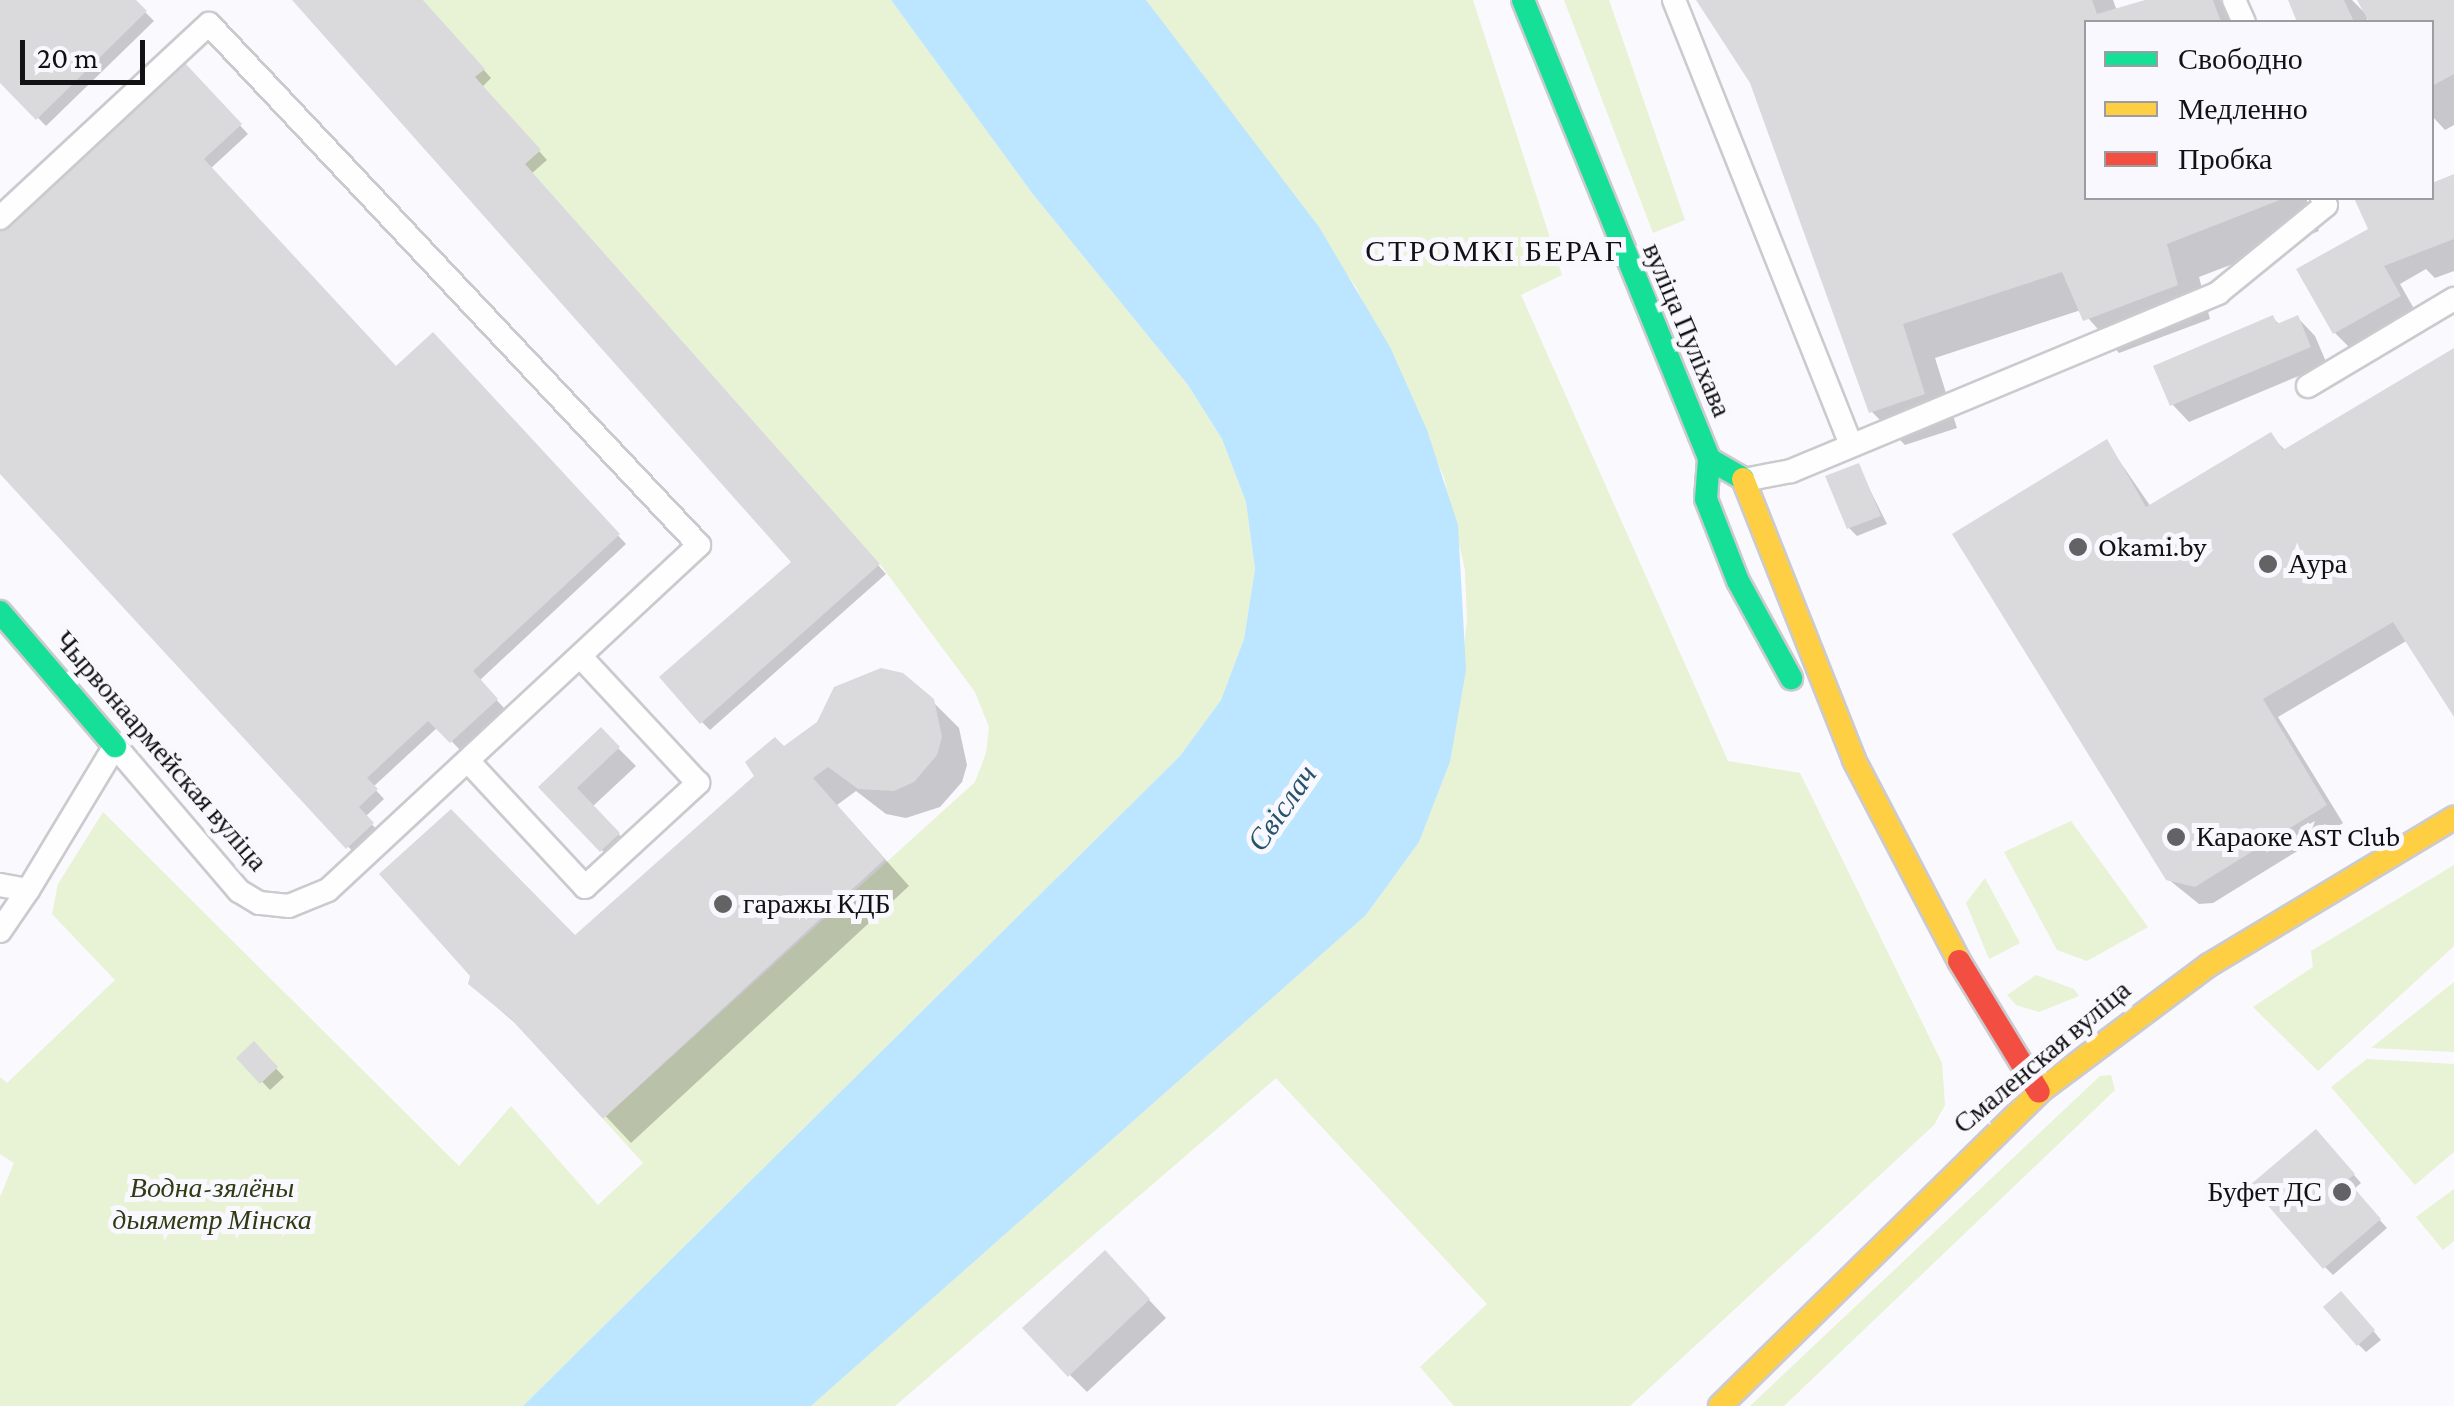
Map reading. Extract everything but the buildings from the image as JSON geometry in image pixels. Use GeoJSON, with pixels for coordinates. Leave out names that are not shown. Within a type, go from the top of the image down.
{"type":"FeatureCollection","features":[{"type":"Feature","properties":{"kind":"street","name":"вуліца Пуліхава"},"geometry":{"type":"LineString","coordinates":[[1523,0],[1709,459],[1706,499],[1738,581],[1782,666],[1854,760]]}},
{"type":"Feature","properties":{"kind":"street","name":"вуліца Пуліхава"},"geometry":{"type":"LineString","coordinates":[[1709,459],[1744,480],[1854,760],[1975,990],[2038,1092]]}},
{"type":"Feature","properties":{"kind":"street","name":"Чырвонаармейская вуліца"},"geometry":{"type":"LineString","coordinates":[[0,612],[115,746]]}},
{"type":"Feature","properties":{"kind":"street","name":"Смаленская вуліца"},"geometry":{"type":"LineString","coordinates":[[1720,1406],[2038,1092],[2210,965],[2454,818]]}},
{"type":"Feature","properties":{"kind":"lane"},"geometry":{"type":"LineString","coordinates":[[1674,0],[1850,442]]}},
{"type":"Feature","properties":{"kind":"lane"},"geometry":{"type":"LineString","coordinates":[[0,218],[209,24],[699,545],[580,656],[468,761],[585,888],[698,783],[580,656]]}},
{"type":"Feature","properties":{"kind":"lane"},"geometry":{"type":"LineString","coordinates":[[1744,480],[1791,471],[1850,442],[2218,294],[2326,205],[2323,200]]}},
{"type":"Feature","properties":{"kind":"lane"},"geometry":{"type":"LineString","coordinates":[[2308,386],[2454,299]]}},
{"type":"Feature","properties":{"kind":"lane"},"geometry":{"type":"LineString","coordinates":[[0,931],[115,746]]}},
{"type":"Feature","properties":{"kind":"lane","name":"Чырвонаармейская вуліца"},"geometry":{"type":"LineString","coordinates":[[115,746],[239,891],[259,903],[289,906],[328,890],[468,761]]}},
{"type":"Feature","properties":{"kind":"lane"},"geometry":{"type":"LineString","coordinates":[[0,885],[28,890]]}},
{"type":"Feature","properties":{"kind":"green space","name":"Водна-зялёны дыяметр Мінска"},"geometry":{"type":"Polygon","coordinates":[[[423,0],[891,0],[1032,193],[1188,385],[1222,439],[1246,502],[1255,569],[1244,639],[1221,700],[1180,756],[523,1406],[0,1406],[0,1197],[14,1163],[0,1154],[0,1077],[7,1083],[115,980],[52,914],[58,884],[103,812],[459,1166],[511,1106],[598,1205],[643,1163],[603,1119],[975,782],[986,753],[989,727],[975,692],[880,564],[525,164],[540,150],[475,77],[484,68],[423,0]]]}},
{"type":"Feature","properties":{"kind":"green space"},"geometry":{"type":"Polygon","coordinates":[[[1146,0],[1473,0],[1562,275],[1521,295],[1728,761],[1800,773],[1942,1063],[1945,1105],[1934,1125],[1630,1406],[1454,1406],[1420,1367],[1487,1304],[1276,1078],[895,1406],[811,1406],[1366,915],[1419,842],[1450,762],[1467,621],[1465,570],[1444,477],[1356,287],[1146,0]]]}},
{"type":"Feature","properties":{"kind":"green space"},"geometry":{"type":"Polygon","coordinates":[[[1564,0],[1609,0],[1685,220],[1653,233],[1564,0]]]}},
{"type":"Feature","properties":{"kind":"green space"},"geometry":{"type":"Polygon","coordinates":[[[2071,821],[2148,927],[2087,961],[2057,950],[2004,852],[2071,821]]]}},
{"type":"Feature","properties":{"kind":"green space"},"geometry":{"type":"Polygon","coordinates":[[[2454,865],[2454,946],[2318,1071],[2253,1007],[2313,967],[2311,951],[2454,865]]]}},
{"type":"Feature","properties":{"kind":"green space"},"geometry":{"type":"Polygon","coordinates":[[[1985,878],[2020,943],[1989,959],[1966,903],[1985,878]]]}},
{"type":"Feature","properties":{"kind":"green space"},"geometry":{"type":"Polygon","coordinates":[[[2036,975],[2074,989],[2079,996],[2039,1012],[2016,1005],[2007,995],[2036,975]]]}},
{"type":"Feature","properties":{"kind":"green space"},"geometry":{"type":"Polygon","coordinates":[[[2454,982],[2454,1052],[2371,1048],[2454,982]]]}},
{"type":"Feature","properties":{"kind":"green space"},"geometry":{"type":"Polygon","coordinates":[[[2367,1059],[2454,1064],[2454,1152],[2415,1185],[2331,1087],[2367,1059]]]}},
{"type":"Feature","properties":{"kind":"green space"},"geometry":{"type":"Polygon","coordinates":[[[2111,1075],[2115,1090],[1784,1406],[1750,1406],[2100,1076],[2111,1075]]]}},
{"type":"Feature","properties":{"kind":"green space"},"geometry":{"type":"Polygon","coordinates":[[[2454,1189],[2454,1241],[2443,1250],[2416,1217],[2454,1189]]]}},
{"type":"Feature","properties":{"kind":"water","name":"Свіслач"},"geometry":{"type":"Polygon","coordinates":[[[891,0],[1146,0],[1319,227],[1390,347],[1427,430],[1458,525],[1466,670],[1450,762],[1419,842],[1366,915],[811,1406],[523,1406],[1180,756],[1221,700],[1244,639],[1255,569],[1246,502],[1222,439],[1188,385],[1032,193],[891,0]]]}},
{"type":"Feature","properties":{"kind":"traffic: fast"},"geometry":{"type":"LineString","coordinates":[[1523,0],[1709,459],[1743,479]]}},
{"type":"Feature","properties":{"kind":"traffic: fast"},"geometry":{"type":"LineString","coordinates":[[1709,459],[1706,499],[1738,581],[1791,678]]}},
{"type":"Feature","properties":{"kind":"traffic: fast"},"geometry":{"type":"LineString","coordinates":[[0,612],[115,746]]}},
{"type":"Feature","properties":{"kind":"traffic: slow"},"geometry":{"type":"LineString","coordinates":[[1743,479],[1854,760],[1959,961]]}},
{"type":"Feature","properties":{"kind":"traffic: slow"},"geometry":{"type":"LineString","coordinates":[[1720,1406],[2039,1092],[2209,965],[2454,818]]}},
{"type":"Feature","properties":{"kind":"traffic: jam"},"geometry":{"type":"LineString","coordinates":[[1959,961],[2039,1092]]}},
{"type":"Feature","properties":{"kind":"place","name":"Okami.by"},"geometry":{"type":"Point","coordinates":[2078,547]}},
{"type":"Feature","properties":{"kind":"place","name":"Аура"},"geometry":{"type":"Point","coordinates":[2268,564]}},
{"type":"Feature","properties":{"kind":"place","name":"Караоке AST Club"},"geometry":{"type":"Point","coordinates":[2176,837]}},
{"type":"Feature","properties":{"kind":"place","name":"гаражы КДБ"},"geometry":{"type":"Point","coordinates":[723,904]}},
{"type":"Feature","properties":{"kind":"place","name":"Буфет ДС"},"geometry":{"type":"Point","coordinates":[2342,1192]}},
{"type":"Feature","properties":{"kind":"district","name":"СТРОМКІ БЕРАГ"},"geometry":{"type":"Point","coordinates":[1495,251]}}]}
